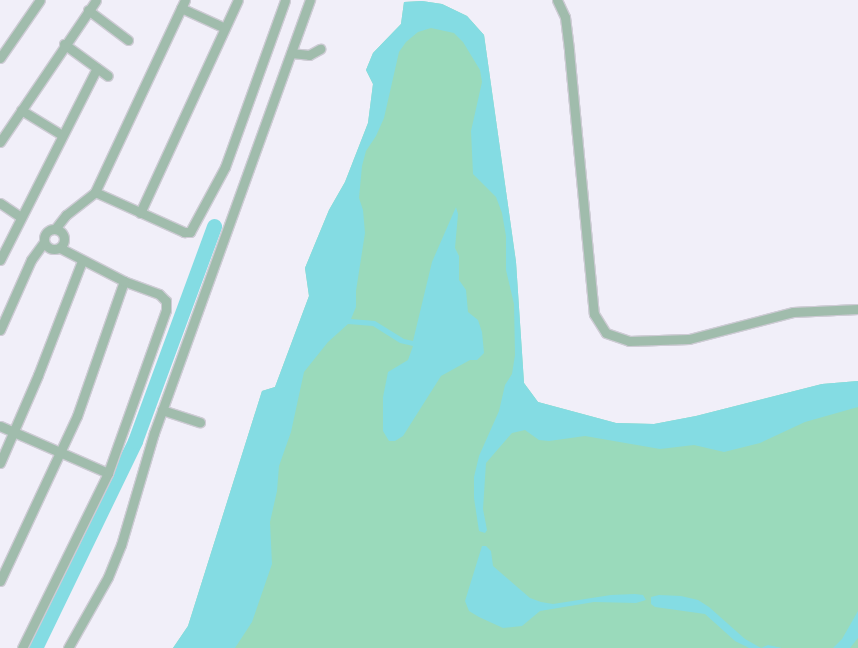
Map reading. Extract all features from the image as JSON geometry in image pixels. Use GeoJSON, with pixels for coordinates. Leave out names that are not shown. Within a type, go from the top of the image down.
{"type":"FeatureCollection","features":[{"type":"Feature","properties":{"kind":"street"},"geometry":{"type":"LineString","coordinates":[[0,58],[40,0]]}},
{"type":"Feature","properties":{"kind":"street"},"geometry":{"type":"LineString","coordinates":[[0,142],[64,44],[96,0]]}},
{"type":"Feature","properties":{"kind":"street"},"geometry":{"type":"LineString","coordinates":[[140,213],[238,0]]}},
{"type":"Feature","properties":{"kind":"street"},"geometry":{"type":"LineString","coordinates":[[95,192],[184,232],[190,232],[194,228],[225,167],[285,0]]}},
{"type":"Feature","properties":{"kind":"street"},"geometry":{"type":"LineString","coordinates":[[68,648],[108,577],[121,545],[162,410],[310,0]]}},
{"type":"Feature","properties":{"kind":"street"},"geometry":{"type":"LineString","coordinates":[[557,0],[565,17],[570,51],[594,314],[606,333],[629,341],[689,339],[793,312],[858,309]]}},
{"type":"Feature","properties":{"kind":"street"},"geometry":{"type":"LineString","coordinates":[[0,330],[31,260],[44,242],[46,233],[55,229],[66,215],[95,192],[183,4],[225,28]]}},
{"type":"Feature","properties":{"kind":"street"},"geometry":{"type":"LineString","coordinates":[[88,10],[128,40]]}},
{"type":"Feature","properties":{"kind":"street"},"geometry":{"type":"LineString","coordinates":[[64,44],[108,76]]}},
{"type":"Feature","properties":{"kind":"street"},"geometry":{"type":"LineString","coordinates":[[291,53],[308,56],[320,49]]}},
{"type":"Feature","properties":{"kind":"street"},"geometry":{"type":"LineString","coordinates":[[0,260],[97,68]]}},
{"type":"Feature","properties":{"kind":"street"},"geometry":{"type":"LineString","coordinates":[[21,110],[62,135]]}},
{"type":"Feature","properties":{"kind":"street"},"geometry":{"type":"LineString","coordinates":[[0,203],[21,217]]}},
{"type":"Feature","properties":{"kind":"street"},"geometry":{"type":"LineString","coordinates":[[55,229],[64,237],[60,248]]}},
{"type":"Feature","properties":{"kind":"street"},"geometry":{"type":"LineString","coordinates":[[22,648],[108,473],[166,310],[166,301],[159,294],[124,281],[82,261],[60,248],[50,249],[44,242]]}},
{"type":"Feature","properties":{"kind":"street"},"geometry":{"type":"LineString","coordinates":[[0,463],[14,432],[82,261]]}},
{"type":"Feature","properties":{"kind":"street"},"geometry":{"type":"LineString","coordinates":[[0,581],[61,453],[94,371],[124,281]]}},
{"type":"Feature","properties":{"kind":"street"},"geometry":{"type":"LineString","coordinates":[[162,410],[200,422]]}},
{"type":"Feature","properties":{"kind":"street"},"geometry":{"type":"LineString","coordinates":[[0,426],[108,473]]}},
{"type":"Feature","properties":{"kind":"green space"},"geometry":{"type":"Polygon","coordinates":[[[422,1],[442,4],[467,16],[484,35],[516,262],[524,383],[538,402],[616,423],[654,424],[696,416],[822,384],[858,381],[858,648],[173,648],[188,626],[262,391],[275,387],[309,296],[305,268],[329,210],[345,182],[368,123],[373,84],[366,70],[373,53],[401,24],[404,2],[422,1]]]}},
{"type":"Feature","properties":{"kind":"water"},"geometry":{"type":"Polygon","coordinates":[[[422,1],[442,4],[467,16],[484,35],[516,262],[524,383],[538,402],[616,423],[654,424],[696,416],[822,384],[858,381],[858,407],[805,422],[760,443],[724,452],[694,445],[660,449],[585,436],[549,441],[539,440],[525,430],[512,433],[486,463],[483,509],[487,530],[485,533],[479,531],[474,498],[474,477],[479,456],[499,411],[505,385],[512,374],[515,355],[514,304],[506,270],[506,236],[502,213],[496,197],[473,174],[471,131],[482,82],[480,70],[463,42],[454,33],[431,28],[418,32],[406,42],[399,52],[384,118],[376,136],[366,151],[362,166],[359,198],[363,210],[365,233],[356,291],[356,307],[351,319],[375,321],[404,339],[413,341],[432,262],[456,207],[458,214],[455,248],[459,256],[459,280],[466,290],[468,312],[478,320],[482,332],[484,353],[477,360],[470,360],[441,376],[403,436],[395,441],[389,441],[383,431],[383,397],[388,372],[408,360],[413,346],[400,343],[373,326],[348,324],[328,342],[304,372],[291,432],[279,466],[277,491],[270,522],[272,564],[252,622],[235,648],[173,648],[188,626],[262,391],[275,387],[309,296],[305,268],[329,210],[345,182],[368,123],[373,84],[366,70],[373,53],[401,24],[404,2],[422,1]]]}},
{"type":"Feature","properties":{"kind":"water"},"geometry":{"type":"Polygon","coordinates":[[[482,546],[486,546],[491,551],[493,566],[530,598],[541,602],[553,604],[611,595],[635,594],[643,595],[646,600],[636,603],[594,602],[540,611],[522,626],[503,628],[469,611],[465,601],[482,546]]]}},
{"type":"Feature","properties":{"kind":"water"},"geometry":{"type":"Polygon","coordinates":[[[659,595],[681,596],[698,600],[709,607],[745,639],[761,648],[749,648],[735,641],[705,614],[655,607],[651,604],[651,597],[659,595]]]}},
{"type":"Feature","properties":{"kind":"water"},"geometry":{"type":"Polygon","coordinates":[[[858,611],[858,638],[850,648],[833,648],[842,639],[858,611]]]}},
{"type":"Feature","properties":{"kind":"water"},"geometry":{"type":"Polygon","coordinates":[[[768,645],[782,648],[761,648],[768,645]]]}},
{"type":"Feature","properties":{"kind":"waterway"},"geometry":{"type":"LineString","coordinates":[[35,648],[135,441],[214,226]]}}]}
